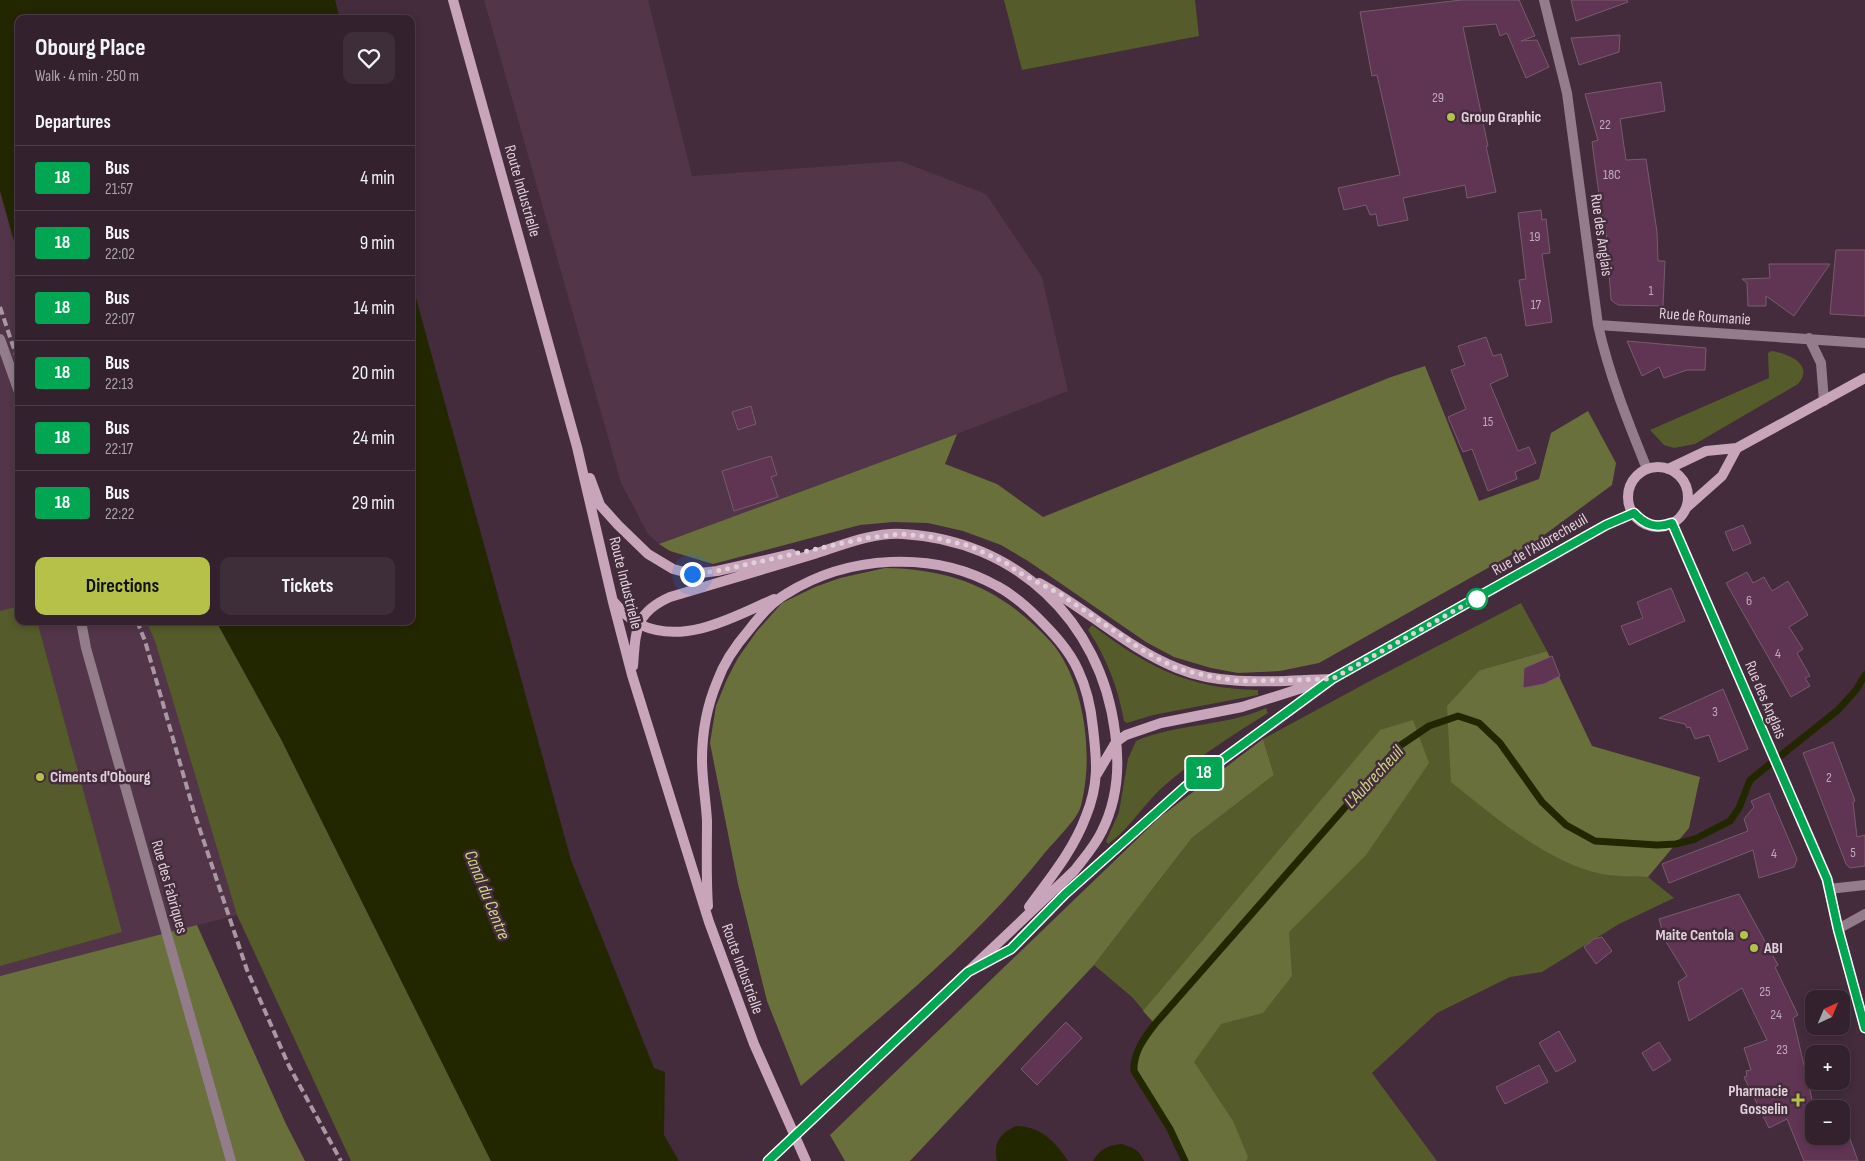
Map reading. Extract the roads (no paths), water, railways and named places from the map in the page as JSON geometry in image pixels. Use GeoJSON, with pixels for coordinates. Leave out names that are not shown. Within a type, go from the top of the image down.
{"type":"FeatureCollection","features":[{"type":"Feature","properties":{"kind":"main road","name":"Route Industrielle"},"geometry":{"type":"LineString","coordinates":[[452,0],[577,447],[632,675],[709,922],[754,1044],[806,1161]]}},
{"type":"Feature","properties":{"kind":"main road"},"geometry":{"type":"LineString","coordinates":[[1668,469],[1706,451],[1737,448],[1865,378]]}},
{"type":"Feature","properties":{"kind":"main road"},"geometry":{"type":"LineString","coordinates":[[577,447],[600,505],[648,554],[673,569],[692,574],[717,571],[866,538],[900,534],[932,537],[970,546],[1006,563],[1050,598],[1072,621],[1103,677],[1112,709],[1119,763],[1116,788],[1110,813],[1102,832],[1090,850],[1074,871],[768,1161]]}},
{"type":"Feature","properties":{"kind":"main road"},"geometry":{"type":"LineString","coordinates":[[1686,508],[1688,499],[1687,489],[1684,480],[1677,473],[1661,467],[1647,469],[1638,475],[1632,483],[1629,493],[1630,504],[1634,513],[1647,524],[1664,526],[1672,523],[1722,476],[1737,448]]}},
{"type":"Feature","properties":{"kind":"main road","name":"Rue de l'Aubrecheuil"},"geometry":{"type":"LineString","coordinates":[[1332,679],[1606,525],[1634,513]]}},
{"type":"Feature","properties":{"kind":"main road"},"geometry":{"type":"LineString","coordinates":[[632,675],[636,633],[639,624],[644,613],[656,604],[670,598],[866,538]]}},
{"type":"Feature","properties":{"kind":"main road"},"geometry":{"type":"LineString","coordinates":[[613,602],[639,624],[654,630],[682,632],[704,628],[734,617],[817,577],[872,563],[911,561],[939,564],[969,573],[998,586],[1026,607],[1050,630],[1078,668],[1090,701],[1098,774]]}},
{"type":"Feature","properties":{"kind":"main road"},"geometry":{"type":"LineString","coordinates":[[1018,572],[1060,594],[1147,653],[1178,669],[1238,681],[1332,679]]}},
{"type":"Feature","properties":{"kind":"main road"},"geometry":{"type":"LineString","coordinates":[[709,922],[706,802],[702,761],[704,733],[711,699],[725,662],[739,641],[768,608],[784,594]]}},
{"type":"Feature","properties":{"kind":"main road"},"geometry":{"type":"LineString","coordinates":[[1012,930],[1073,846],[1087,815],[1098,774],[1116,742],[1126,735],[1161,723],[1242,707],[1332,679]]}},
{"type":"Feature","properties":{"kind":"main road"},"geometry":{"type":"LineString","coordinates":[[968,972],[1011,949],[1065,894],[1185,787],[1332,679]]}},
{"type":"Feature","properties":{"kind":"street","name":"Rue des Anglais"},"geometry":{"type":"LineString","coordinates":[[1544,0],[1567,93],[1598,325],[1613,379],[1647,469]]}},
{"type":"Feature","properties":{"kind":"street","name":"Rue de Roumanie"},"geometry":{"type":"LineString","coordinates":[[1598,325],[1865,343]]}},
{"type":"Feature","properties":{"kind":"street"},"geometry":{"type":"LineString","coordinates":[[0,338],[15,381]]}},
{"type":"Feature","properties":{"kind":"street"},"geometry":{"type":"LineString","coordinates":[[1809,338],[1822,363],[1824,401]]}},
{"type":"Feature","properties":{"kind":"street","name":"Rue des Anglais"},"geometry":{"type":"LineString","coordinates":[[1672,523],[1819,860],[1829,889],[1865,1028]]}},
{"type":"Feature","properties":{"kind":"street","name":"Rue des Fabriques"},"geometry":{"type":"LineString","coordinates":[[82,625],[86,648],[230,1161]]}},
{"type":"Feature","properties":{"kind":"street"},"geometry":{"type":"LineString","coordinates":[[1829,889],[1865,885]]}},
{"type":"Feature","properties":{"kind":"street"},"geometry":{"type":"LineString","coordinates":[[1838,929],[1865,914]]}},
{"type":"Feature","properties":{"kind":"water"},"geometry":{"type":"Polygon","coordinates":[[[0,0],[335,0],[339,15],[15,15],[15,245],[0,191],[0,0]]]}},
{"type":"Feature","properties":{"kind":"water","name":"Canal du Centre"},"geometry":{"type":"Polygon","coordinates":[[[415,294],[571,860],[654,1068],[665,1072],[664,1135],[679,1161],[491,1161],[281,739],[218,625],[415,625],[415,294]]]}},
{"type":"Feature","properties":{"kind":"water"},"geometry":{"type":"Polygon","coordinates":[[[1016,1126],[1032,1129],[1046,1136],[1058,1147],[1068,1161],[997,1161],[996,1149],[999,1139],[1016,1126]]]}},
{"type":"Feature","properties":{"kind":"water"},"geometry":{"type":"Polygon","coordinates":[[[1122,1144],[1135,1150],[1144,1161],[1093,1161],[1105,1148],[1122,1144]]]}},
{"type":"Feature","properties":{"kind":"waterway","name":"L'Aubrecheuil"},"geometry":{"type":"LineString","coordinates":[[1185,1161],[1170,1129],[1134,1071],[1135,1058],[1140,1046],[1155,1024],[1398,747],[1429,726],[1458,716],[1479,723],[1500,743],[1542,802],[1566,825],[1595,841],[1657,845],[1676,844],[1695,839],[1730,821],[1739,808],[1750,780],[1838,710],[1856,690],[1865,675]]}},
{"type":"Feature","properties":{"kind":"railway"},"geometry":{"type":"LineString","coordinates":[[0,307],[15,352]]}},
{"type":"Feature","properties":{"kind":"railway"},"geometry":{"type":"LineString","coordinates":[[139,625],[145,641],[194,812],[247,970],[289,1066],[341,1161]]}},
{"type":"Feature","properties":{"kind":"place","name":"Group Graphic"},"geometry":{"type":"Point","coordinates":[1451,117]}},
{"type":"Feature","properties":{"kind":"place","name":"Ciments d'Obourg"},"geometry":{"type":"Point","coordinates":[40,777]}},
{"type":"Feature","properties":{"kind":"place","name":"Maite Centola"},"geometry":{"type":"Point","coordinates":[1744,935]}},
{"type":"Feature","properties":{"kind":"place","name":"ABI"},"geometry":{"type":"Point","coordinates":[1754,948]}},
{"type":"Feature","properties":{"kind":"place","name":"Pharmacie Gosselin"},"geometry":{"type":"Point","coordinates":[1798,1100]}}]}
